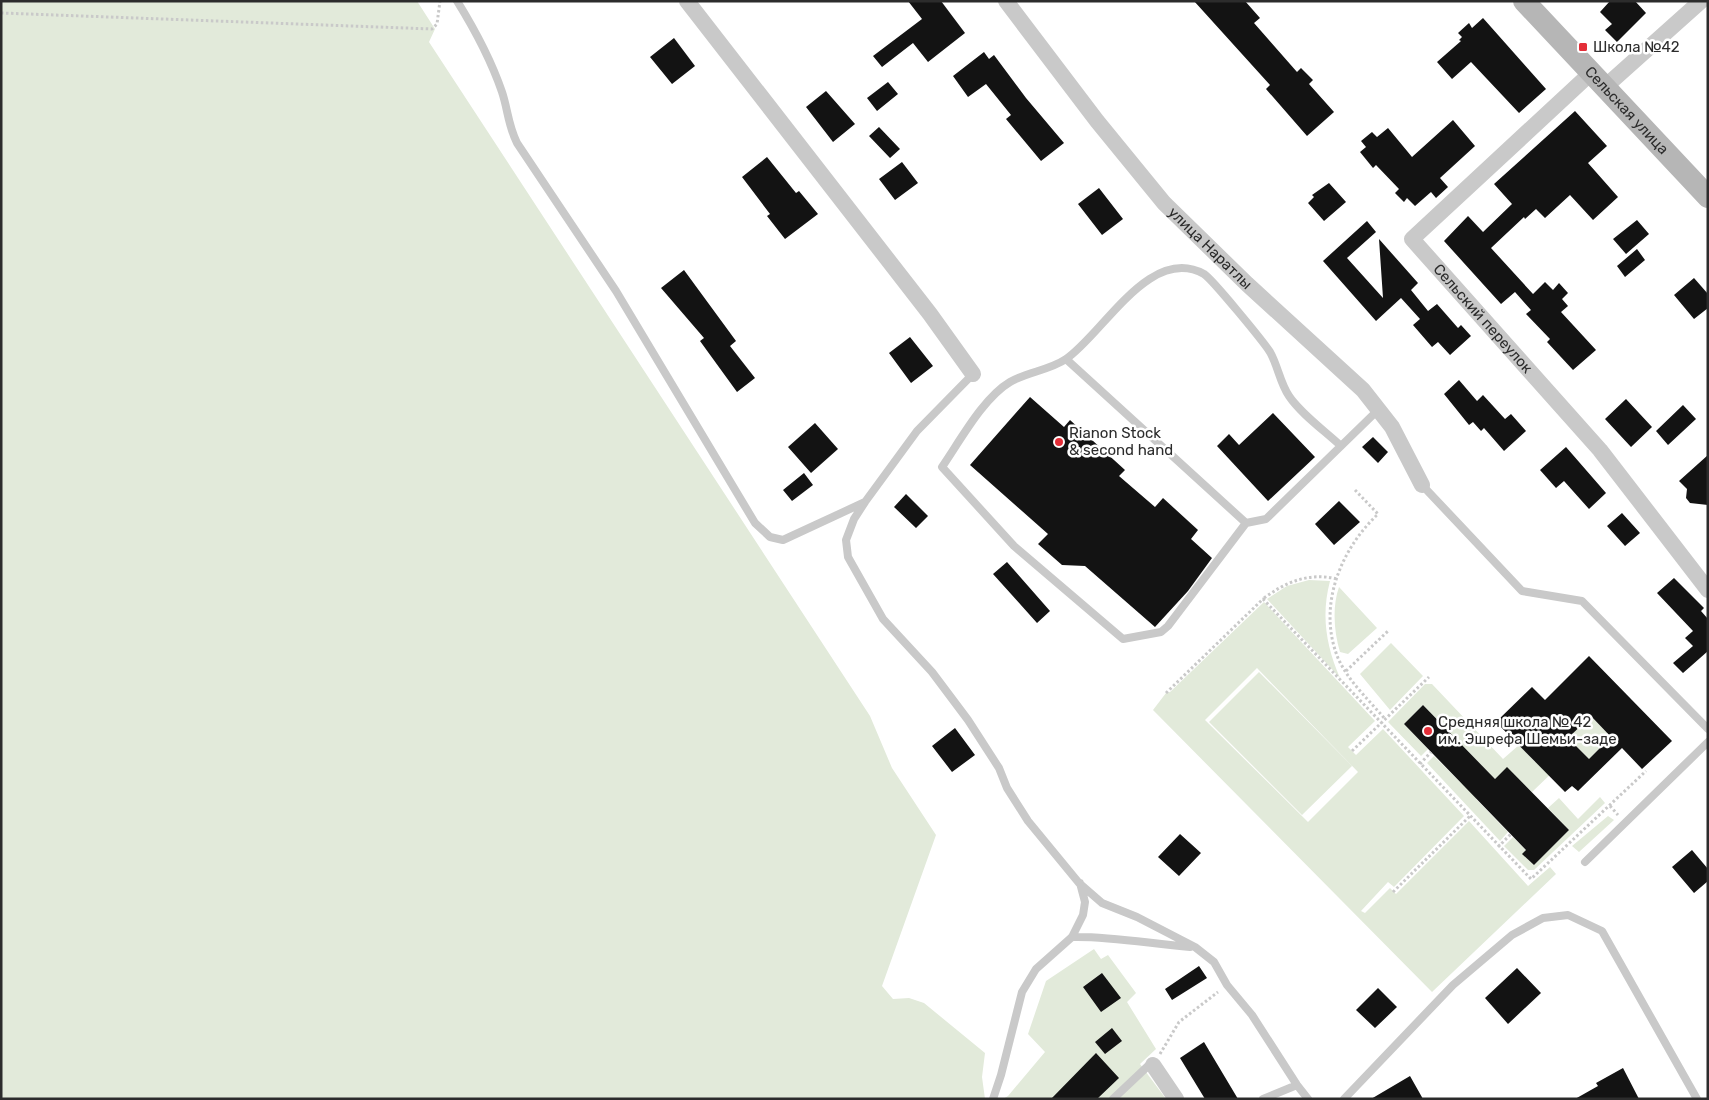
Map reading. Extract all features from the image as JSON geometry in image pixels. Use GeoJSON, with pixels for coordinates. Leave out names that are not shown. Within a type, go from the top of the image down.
{"type":"FeatureCollection","features":[{"type":"Feature","properties":{"kind":"main road","name":"Сельская улица"},"geometry":{"type":"LineString","coordinates":[[1524,1],[1708,197]]}},
{"type":"Feature","properties":{"kind":"street"},"geometry":{"type":"LineString","coordinates":[[687,1],[930,314],[973,374]]}},
{"type":"Feature","properties":{"kind":"street","name":"улица Наратлы"},"geometry":{"type":"LineString","coordinates":[[1006,1],[1097,121],[1164,202],[1247,284],[1363,390],[1402,442],[1422,485]]}},
{"type":"Feature","properties":{"kind":"street"},"geometry":{"type":"LineString","coordinates":[[1599,79],[1701,1]]}},
{"type":"Feature","properties":{"kind":"street","name":"Сельский переулок"},"geometry":{"type":"LineString","coordinates":[[1599,79],[1412,238],[1600,450],[1708,590]]}},
{"type":"Feature","properties":{"kind":"street"},"geometry":{"type":"LineString","coordinates":[[1153,1065],[1176,1099]]}},
{"type":"Feature","properties":{"kind":"lane"},"geometry":{"type":"LineString","coordinates":[[457,1],[482,45],[496,76],[509,128],[517,144],[616,291],[755,523],[770,537],[783,540],[866,502]]}},
{"type":"Feature","properties":{"kind":"lane"},"geometry":{"type":"LineString","coordinates":[[1341,446],[1290,398],[1280,380],[1270,352],[1211,280],[1196,270],[1171,268],[1133,291],[1066,359],[1009,382],[990,399],[942,466],[1014,546],[1123,639],[1161,632],[1168,626],[1246,523],[1266,519],[1341,446],[1379,409]]}},
{"type":"Feature","properties":{"kind":"lane"},"geometry":{"type":"LineString","coordinates":[[1066,359],[1246,523]]}},
{"type":"Feature","properties":{"kind":"lane"},"geometry":{"type":"LineString","coordinates":[[973,374],[918,431],[854,519],[846,540],[848,557],[884,619],[932,672],[968,720],[999,768],[1006,788],[1028,821],[1080,883],[1102,903],[1137,917],[1195,947],[1214,962],[1227,985],[1252,1015],[1297,1086],[1308,1099]]}},
{"type":"Feature","properties":{"kind":"lane"},"geometry":{"type":"LineString","coordinates":[[1422,485],[1522,591],[1582,601],[1708,729]]}},
{"type":"Feature","properties":{"kind":"lane"},"geometry":{"type":"LineString","coordinates":[[1585,862],[1708,742]]}},
{"type":"Feature","properties":{"kind":"lane"},"geometry":{"type":"LineString","coordinates":[[992,1099],[1001,1075],[1022,992],[1036,969],[1072,937],[1083,914],[1085,902],[1080,883]]}},
{"type":"Feature","properties":{"kind":"lane"},"geometry":{"type":"LineString","coordinates":[[1344,1099],[1454,985],[1512,935],[1543,918],[1568,915],[1602,932],[1697,1099]]}},
{"type":"Feature","properties":{"kind":"lane"},"geometry":{"type":"LineString","coordinates":[[1072,937],[1103,936],[1149,944],[1195,947]]}},
{"type":"Feature","properties":{"kind":"lane"},"geometry":{"type":"LineString","coordinates":[[1113,1099],[1149,1065],[1153,1065]]}},
{"type":"Feature","properties":{"kind":"lane"},"geometry":{"type":"LineString","coordinates":[[1263,1099],[1297,1086]]}},
{"type":"Feature","properties":{"kind":"path"},"geometry":{"type":"LineString","coordinates":[[1,13],[432,29],[437,24],[440,1]]}},
{"type":"Feature","properties":{"kind":"path"},"geometry":{"type":"LineString","coordinates":[[1355,490],[1378,514],[1358,534],[1337,579],[1330,599],[1330,623],[1335,647],[1346,671],[1385,719]]}},
{"type":"Feature","properties":{"kind":"path"},"geometry":{"type":"LineString","coordinates":[[1166,693],[1263,598],[1284,584],[1296,580],[1324,576],[1337,579]]}},
{"type":"Feature","properties":{"kind":"path"},"geometry":{"type":"LineString","coordinates":[[1263,598],[1498,847],[1531,879],[1646,771]]}},
{"type":"Feature","properties":{"kind":"path"},"geometry":{"type":"LineString","coordinates":[[1346,671],[1388,632]]}},
{"type":"Feature","properties":{"kind":"path"},"geometry":{"type":"LineString","coordinates":[[1352,751],[1429,677]]}},
{"type":"Feature","properties":{"kind":"path"},"geometry":{"type":"LineString","coordinates":[[1420,764],[1431,752]]}},
{"type":"Feature","properties":{"kind":"path"},"geometry":{"type":"LineString","coordinates":[[1393,892],[1470,816]]}},
{"type":"Feature","properties":{"kind":"path"},"geometry":{"type":"LineString","coordinates":[[1498,847],[1511,834]]}},
{"type":"Feature","properties":{"kind":"path"},"geometry":{"type":"LineString","coordinates":[[1153,1065],[1179,1022],[1227,985]]}},
{"type":"Feature","properties":{"kind":"green space"},"geometry":{"type":"Polygon","coordinates":[[[1,1],[417,1],[435,29],[429,42],[870,716],[892,768],[936,835],[882,986],[893,999],[909,998],[924,1003],[985,1053],[982,1077],[985,1099],[1,1099],[1,1]]]}},
{"type":"Feature","properties":{"kind":"green space"},"geometry":{"type":"Polygon","coordinates":[[[1309,580],[1330,581],[1326,606],[1326,630],[1331,654],[1340,678],[1267,599],[1287,586],[1309,580]]]}},
{"type":"Feature","properties":{"kind":"green space"},"geometry":{"type":"Polygon","coordinates":[[[1339,587],[1377,628],[1348,654],[1340,652],[1336,636],[1335,603],[1339,587]]]}},
{"type":"Feature","properties":{"kind":"green space"},"geometry":{"type":"Polygon","coordinates":[[[1264,602],[1375,721],[1348,747],[1356,755],[1383,729],[1464,816],[1394,887],[1388,882],[1361,911],[1365,913],[1390,888],[1396,894],[1469,821],[1528,886],[1550,867],[1556,874],[1432,992],[1153,710],[1166,693],[1170,692],[1264,602]],[[1257,668],[1205,720],[1308,822],[1358,772],[1257,668]]]}},
{"type":"Feature","properties":{"kind":"green space"},"geometry":{"type":"Polygon","coordinates":[[[1391,643],[1423,676],[1390,710],[1360,674],[1391,643]]]}},
{"type":"Feature","properties":{"kind":"green space"},"geometry":{"type":"Polygon","coordinates":[[[1259,672],[1352,766],[1302,815],[1209,722],[1259,672]]]}},
{"type":"Feature","properties":{"kind":"green space"},"geometry":{"type":"Polygon","coordinates":[[[1425,684],[1432,684],[1503,759],[1519,745],[1535,762],[1556,769],[1532,792],[1507,768],[1495,779],[1423,705],[1404,724],[1428,749],[1421,756],[1388,722],[1425,684]]]}},
{"type":"Feature","properties":{"kind":"green space"},"geometry":{"type":"Polygon","coordinates":[[[1587,712],[1611,737],[1589,759],[1568,738],[1587,712]]]}},
{"type":"Feature","properties":{"kind":"green space"},"geometry":{"type":"Polygon","coordinates":[[[1434,756],[1460,782],[1479,796],[1476,799],[1508,832],[1500,841],[1427,763],[1434,756]]]}},
{"type":"Feature","properties":{"kind":"green space"},"geometry":{"type":"Polygon","coordinates":[[[1600,797],[1605,803],[1534,870],[1528,870],[1504,846],[1513,837],[1526,850],[1523,854],[1534,865],[1569,830],[1548,808],[1559,798],[1578,819],[1600,797]]]}},
{"type":"Feature","properties":{"kind":"green space"},"geometry":{"type":"Polygon","coordinates":[[[1608,816],[1614,820],[1579,852],[1572,846],[1608,816]]]}},
{"type":"Feature","properties":{"kind":"green space"},"geometry":{"type":"Polygon","coordinates":[[[1094,949],[1101,959],[1108,955],[1136,993],[1127,1002],[1156,1049],[1140,1064],[1166,1099],[1003,1099],[1008,1096],[1045,1052],[1028,1034],[1046,981],[1094,949]]]}},
{"type":"Feature","properties":{"kind":"building"},"geometry":{"type":"Polygon","coordinates":[[[908,1],[941,1],[965,33],[928,62],[913,43],[882,67],[873,56],[922,19],[908,1]]]}},
{"type":"Feature","properties":{"kind":"building"},"geometry":{"type":"Polygon","coordinates":[[[1194,1],[1245,1],[1260,18],[1254,23],[1297,72],[1301,68],[1313,80],[1309,84],[1334,112],[1307,136],[1266,89],[1270,85],[1194,1]]]}},
{"type":"Feature","properties":{"kind":"building"},"geometry":{"type":"Polygon","coordinates":[[[1610,1],[1635,1],[1646,13],[1617,42],[1605,30],[1612,24],[1600,12],[1610,1]]]}},
{"type":"Feature","properties":{"kind":"building"},"geometry":{"type":"Polygon","coordinates":[[[1483,18],[1546,89],[1519,113],[1471,62],[1452,79],[1437,62],[1461,41],[1459,40],[1462,37],[1458,33],[1469,23],[1472,28],[1483,18]]]}},
{"type":"Feature","properties":{"kind":"building"},"geometry":{"type":"Polygon","coordinates":[[[674,38],[695,66],[672,84],[650,57],[674,38]]]}},
{"type":"Feature","properties":{"kind":"building"},"geometry":{"type":"Polygon","coordinates":[[[984,52],[989,59],[994,55],[1026,98],[1064,143],[1041,161],[1006,119],[1011,115],[986,84],[968,97],[953,76],[984,52]]]}},
{"type":"Feature","properties":{"kind":"building"},"geometry":{"type":"Polygon","coordinates":[[[888,82],[898,94],[877,111],[867,98],[888,82]]]}},
{"type":"Feature","properties":{"kind":"building"},"geometry":{"type":"Polygon","coordinates":[[[826,91],[855,124],[833,142],[806,107],[826,91]]]}},
{"type":"Feature","properties":{"kind":"building"},"geometry":{"type":"Polygon","coordinates":[[[1575,111],[1607,146],[1588,163],[1618,197],[1593,220],[1570,195],[1545,218],[1536,209],[1525,219],[1524,217],[1491,248],[1533,294],[1545,282],[1553,290],[1559,283],[1568,293],[1562,299],[1568,306],[1561,312],[1596,350],[1573,370],[1547,342],[1550,339],[1526,314],[1531,310],[1515,292],[1501,304],[1444,241],[1468,216],[1483,232],[1512,204],[1494,184],[1575,111]]]}},
{"type":"Feature","properties":{"kind":"building"},"geometry":{"type":"Polygon","coordinates":[[[1453,120],[1475,146],[1440,178],[1448,187],[1436,198],[1431,192],[1415,206],[1407,198],[1404,202],[1395,193],[1399,189],[1376,165],[1373,168],[1360,152],[1366,147],[1361,141],[1372,132],[1377,137],[1388,128],[1412,157],[1453,120]]]}},
{"type":"Feature","properties":{"kind":"building"},"geometry":{"type":"Polygon","coordinates":[[[879,127],[900,149],[890,158],[869,136],[879,127]]]}},
{"type":"Feature","properties":{"kind":"building"},"geometry":{"type":"Polygon","coordinates":[[[767,157],[796,193],[799,191],[818,214],[785,239],[767,216],[770,214],[742,177],[767,157]]]}},
{"type":"Feature","properties":{"kind":"building"},"geometry":{"type":"Polygon","coordinates":[[[902,162],[918,183],[895,200],[879,179],[902,162]]]}},
{"type":"Feature","properties":{"kind":"building"},"geometry":{"type":"Polygon","coordinates":[[[1329,183],[1346,202],[1324,221],[1308,203],[1314,197],[1312,195],[1329,183]]]}},
{"type":"Feature","properties":{"kind":"building"},"geometry":{"type":"Polygon","coordinates":[[[1099,188],[1123,219],[1102,235],[1078,204],[1099,188]]]}},
{"type":"Feature","properties":{"kind":"building"},"geometry":{"type":"Polygon","coordinates":[[[1637,220],[1649,234],[1626,254],[1613,239],[1637,220]]]}},
{"type":"Feature","properties":{"kind":"building"},"geometry":{"type":"Polygon","coordinates":[[[1367,221],[1376,232],[1347,258],[1383,298],[1379,239],[1418,283],[1411,290],[1428,311],[1437,304],[1458,328],[1461,325],[1471,336],[1450,355],[1438,342],[1432,347],[1413,325],[1420,319],[1401,298],[1376,321],[1323,261],[1367,221]]]}},
{"type":"Feature","properties":{"kind":"building"},"geometry":{"type":"Polygon","coordinates":[[[1637,249],[1645,260],[1625,277],[1617,266],[1637,249]]]}},
{"type":"Feature","properties":{"kind":"building"},"geometry":{"type":"Polygon","coordinates":[[[684,270],[736,341],[730,346],[755,378],[737,392],[700,341],[704,338],[661,288],[684,270]]]}},
{"type":"Feature","properties":{"kind":"building"},"geometry":{"type":"Polygon","coordinates":[[[1694,278],[1708,294],[1708,308],[1694,319],[1674,295],[1694,278]]]}},
{"type":"Feature","properties":{"kind":"building"},"geometry":{"type":"Polygon","coordinates":[[[910,337],[933,366],[911,383],[889,353],[910,337]]]}},
{"type":"Feature","properties":{"kind":"building"},"geometry":{"type":"Polygon","coordinates":[[[1459,380],[1477,401],[1483,395],[1505,419],[1511,414],[1526,431],[1504,451],[1484,428],[1481,431],[1473,422],[1469,425],[1444,394],[1459,380]]]}},
{"type":"Feature","properties":{"kind":"building"},"geometry":{"type":"Polygon","coordinates":[[[1030,397],[1064,427],[1070,420],[1125,470],[1119,476],[1155,507],[1163,498],[1198,530],[1191,539],[1212,558],[1188,591],[1155,627],[1085,566],[1062,565],[1038,544],[1048,534],[970,465],[1030,397]]]}},
{"type":"Feature","properties":{"kind":"building"},"geometry":{"type":"Polygon","coordinates":[[[1626,399],[1652,427],[1631,447],[1605,419],[1626,399]]]}},
{"type":"Feature","properties":{"kind":"building"},"geometry":{"type":"Polygon","coordinates":[[[1683,405],[1696,419],[1668,445],[1656,431],[1683,405]]]}},
{"type":"Feature","properties":{"kind":"building"},"geometry":{"type":"Polygon","coordinates":[[[1273,413],[1315,457],[1268,501],[1217,446],[1229,434],[1239,445],[1273,413]]]}},
{"type":"Feature","properties":{"kind":"building"},"geometry":{"type":"Polygon","coordinates":[[[815,423],[838,449],[811,473],[788,447],[815,423]]]}},
{"type":"Feature","properties":{"kind":"building"},"geometry":{"type":"Polygon","coordinates":[[[1373,437],[1388,452],[1378,463],[1362,447],[1373,437]]]}},
{"type":"Feature","properties":{"kind":"building"},"geometry":{"type":"Polygon","coordinates":[[[1566,447],[1606,493],[1589,509],[1564,481],[1556,488],[1540,470],[1566,447]]]}},
{"type":"Feature","properties":{"kind":"building"},"geometry":{"type":"Polygon","coordinates":[[[1708,455],[1708,505],[1690,503],[1686,498],[1687,489],[1679,481],[1708,455]]]}},
{"type":"Feature","properties":{"kind":"building"},"geometry":{"type":"Polygon","coordinates":[[[804,473],[813,485],[792,501],[783,490],[804,473]]]}},
{"type":"Feature","properties":{"kind":"building"},"geometry":{"type":"Polygon","coordinates":[[[906,494],[928,516],[916,528],[894,507],[906,494]]]}},
{"type":"Feature","properties":{"kind":"building"},"geometry":{"type":"Polygon","coordinates":[[[1339,501],[1360,522],[1334,545],[1315,524],[1339,501]]]}},
{"type":"Feature","properties":{"kind":"building"},"geometry":{"type":"Polygon","coordinates":[[[1622,513],[1640,533],[1625,546],[1607,526],[1622,513]]]}},
{"type":"Feature","properties":{"kind":"building"},"geometry":{"type":"Polygon","coordinates":[[[1007,562],[1050,611],[1037,623],[993,574],[1007,562]]]}},
{"type":"Feature","properties":{"kind":"building"},"geometry":{"type":"Polygon","coordinates":[[[1674,578],[1704,608],[1701,611],[1708,619],[1708,651],[1683,673],[1673,663],[1693,646],[1685,638],[1693,631],[1657,593],[1674,578]]]}},
{"type":"Feature","properties":{"kind":"building"},"geometry":{"type":"Polygon","coordinates":[[[1589,656],[1672,741],[1642,769],[1622,748],[1578,791],[1572,786],[1565,792],[1496,722],[1532,687],[1545,700],[1589,656]],[[1591,716],[1568,738],[1589,759],[1611,737],[1591,716]]]}},
{"type":"Feature","properties":{"kind":"building"},"geometry":{"type":"Polygon","coordinates":[[[1423,705],[1495,779],[1507,767],[1569,830],[1534,865],[1522,854],[1526,850],[1404,724],[1423,705]]]}},
{"type":"Feature","properties":{"kind":"building"},"geometry":{"type":"Polygon","coordinates":[[[955,728],[975,755],[952,772],[932,746],[955,728]]]}},
{"type":"Feature","properties":{"kind":"building"},"geometry":{"type":"Polygon","coordinates":[[[1180,834],[1201,853],[1179,876],[1158,857],[1180,834]]]}},
{"type":"Feature","properties":{"kind":"building"},"geometry":{"type":"Polygon","coordinates":[[[1692,850],[1708,869],[1708,881],[1694,893],[1672,867],[1692,850]]]}},
{"type":"Feature","properties":{"kind":"building"},"geometry":{"type":"Polygon","coordinates":[[[1199,966],[1207,978],[1172,1000],[1165,989],[1199,966]]]}},
{"type":"Feature","properties":{"kind":"building"},"geometry":{"type":"Polygon","coordinates":[[[1517,968],[1541,993],[1508,1024],[1485,998],[1517,968]]]}},
{"type":"Feature","properties":{"kind":"building"},"geometry":{"type":"Polygon","coordinates":[[[1102,973],[1121,998],[1101,1012],[1083,987],[1102,973]]]}},
{"type":"Feature","properties":{"kind":"building"},"geometry":{"type":"Polygon","coordinates":[[[1378,988],[1397,1007],[1375,1028],[1356,1010],[1378,988]]]}},
{"type":"Feature","properties":{"kind":"building"},"geometry":{"type":"Polygon","coordinates":[[[1112,1028],[1122,1041],[1105,1054],[1095,1042],[1112,1028]]]}},
{"type":"Feature","properties":{"kind":"building"},"geometry":{"type":"Polygon","coordinates":[[[1204,1042],[1238,1099],[1205,1099],[1180,1058],[1204,1042]]]}},
{"type":"Feature","properties":{"kind":"building"},"geometry":{"type":"Polygon","coordinates":[[[1096,1053],[1119,1078],[1097,1099],[1051,1099],[1096,1053]]]}},
{"type":"Feature","properties":{"kind":"building"},"geometry":{"type":"Polygon","coordinates":[[[1623,1068],[1639,1099],[1575,1099],[1598,1086],[1596,1083],[1623,1068]]]}},
{"type":"Feature","properties":{"kind":"building"},"geometry":{"type":"Polygon","coordinates":[[[1410,1076],[1423,1099],[1371,1099],[1410,1076]]]}},
{"type":"Feature","properties":{"kind":"place","name":"Школа №42"},"geometry":{"type":"Point","coordinates":[1583,47]}},
{"type":"Feature","properties":{"kind":"place","name":"Rianon Stock & second hand"},"geometry":{"type":"Point","coordinates":[1059,442]}},
{"type":"Feature","properties":{"kind":"place","name":"Средняя школа № 42 им. Эшрефа Шемьи-заде"},"geometry":{"type":"Point","coordinates":[1428,731]}}]}
